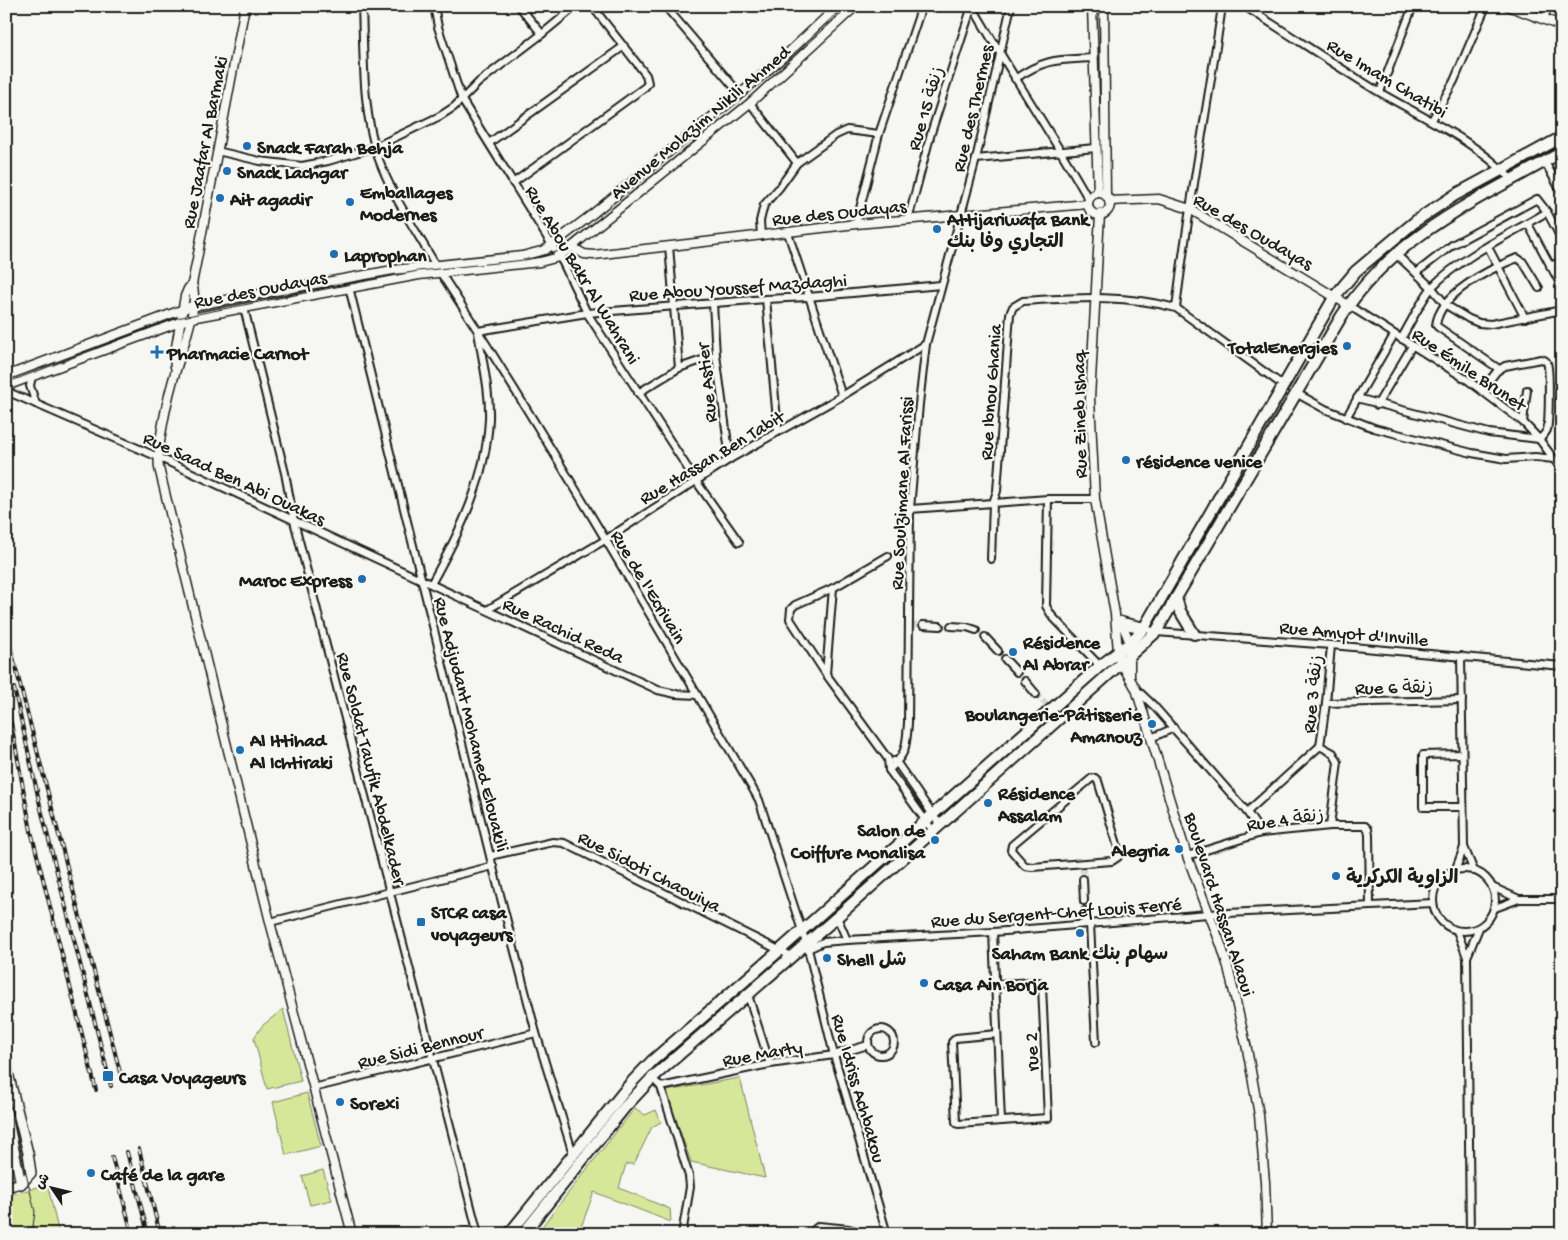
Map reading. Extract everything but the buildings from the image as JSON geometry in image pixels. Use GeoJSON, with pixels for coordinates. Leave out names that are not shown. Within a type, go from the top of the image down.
{"type":"FeatureCollection","features":[{"type":"Feature","properties":{"kind":"main road"},"geometry":{"type":"LineString","coordinates":[[1509,6],[1546,13],[1562,26]]}},
{"type":"Feature","properties":{"kind":"main road"},"geometry":{"type":"LineString","coordinates":[[1526,6],[1562,20]]}},
{"type":"Feature","properties":{"kind":"main road"},"geometry":{"type":"LineString","coordinates":[[523,1234],[631,1083],[652,1061],[928,818],[1048,707],[1118,652],[1144,628],[1336,296],[1356,271],[1416,220],[1455,195],[1562,136]]}},
{"type":"Feature","properties":{"kind":"main road"},"geometry":{"type":"LineString","coordinates":[[509,1234],[652,1078],[791,956],[806,946],[1156,632],[1348,305],[1368,279],[1418,236],[1562,152]]}},
{"type":"Feature","properties":{"kind":"main road"},"geometry":{"type":"LineString","coordinates":[[1176,598],[1180,611],[1194,634]]}},
{"type":"Feature","properties":{"kind":"main road"},"geometry":{"type":"LineString","coordinates":[[1122,623],[1144,628]]}},
{"type":"Feature","properties":{"kind":"main road"},"geometry":{"type":"LineString","coordinates":[[6,1065],[30,1166],[30,1175],[20,1184],[6,1187]]}},
{"type":"Feature","properties":{"kind":"main road"},"geometry":{"type":"LineString","coordinates":[[6,1112],[20,1184]]}},
{"type":"Feature","properties":{"kind":"street","name":"Rue Jaafar Al Barmaki"},"geometry":{"type":"LineString","coordinates":[[158,457],[176,369],[191,318],[194,291],[192,284],[245,6]]}},
{"type":"Feature","properties":{"kind":"street"},"geometry":{"type":"LineString","coordinates":[[362,6],[366,92],[375,147],[391,188],[435,264]]}},
{"type":"Feature","properties":{"kind":"street","name":"Rue Abou Bakr Al Wahrani"},"geometry":{"type":"LineString","coordinates":[[434,6],[438,27],[462,100],[560,257],[587,313],[638,393],[739,542]]}},
{"type":"Feature","properties":{"kind":"street"},"geometry":{"type":"LineString","coordinates":[[519,6],[542,34]]}},
{"type":"Feature","properties":{"kind":"street"},"geometry":{"type":"LineString","coordinates":[[218,151],[260,161],[302,166],[328,161],[375,147],[440,116],[462,100],[479,82],[576,6]]}},
{"type":"Feature","properties":{"kind":"street"},"geometry":{"type":"LineString","coordinates":[[513,183],[646,87],[648,80],[646,75],[592,6]]}},
{"type":"Feature","properties":{"kind":"street"},"geometry":{"type":"LineString","coordinates":[[665,6],[740,94]]}},
{"type":"Feature","properties":{"kind":"street","name":"Avenue Molazim Nikili Ahmed"},"geometry":{"type":"LineString","coordinates":[[553,246],[740,94],[788,53],[838,6]]}},
{"type":"Feature","properties":{"kind":"street","name":"Avenue Molazim Nikili Ahmed"},"geometry":{"type":"LineString","coordinates":[[560,257],[750,103],[856,6]]}},
{"type":"Feature","properties":{"kind":"street"},"geometry":{"type":"LineString","coordinates":[[856,224],[878,134],[922,6]]}},
{"type":"Feature","properties":{"kind":"street"},"geometry":{"type":"LineString","coordinates":[[972,6],[999,53],[1061,151],[1093,213],[1100,214],[1106,211],[1109,204],[1104,6]]}},
{"type":"Feature","properties":{"kind":"street","name":"Rue 15 زنقة"},"geometry":{"type":"LineString","coordinates":[[908,220],[931,133],[972,6]]}},
{"type":"Feature","properties":{"kind":"street","name":"Rue des Thermes"},"geometry":{"type":"LineString","coordinates":[[960,216],[976,160],[1011,6]]}},
{"type":"Feature","properties":{"kind":"street"},"geometry":{"type":"LineString","coordinates":[[1092,6],[1098,193]]}},
{"type":"Feature","properties":{"kind":"street"},"geometry":{"type":"LineString","coordinates":[[1222,6],[1176,308],[1284,386]]}},
{"type":"Feature","properties":{"kind":"street","name":"Rue Imam Chatibi"},"geometry":{"type":"LineString","coordinates":[[1244,6],[1380,92],[1432,120],[1480,152],[1502,169],[1512,180]]}},
{"type":"Feature","properties":{"kind":"street"},"geometry":{"type":"LineString","coordinates":[[1380,92],[1413,6]]}},
{"type":"Feature","properties":{"kind":"street"},"geometry":{"type":"LineString","coordinates":[[1432,120],[1454,81],[1486,6]]}},
{"type":"Feature","properties":{"kind":"street"},"geometry":{"type":"LineString","coordinates":[[489,143],[624,46]]}},
{"type":"Feature","properties":{"kind":"street"},"geometry":{"type":"LineString","coordinates":[[1015,79],[1029,69],[1054,60],[1094,58]]}},
{"type":"Feature","properties":{"kind":"street"},"geometry":{"type":"LineString","coordinates":[[750,103],[797,163]]}},
{"type":"Feature","properties":{"kind":"street"},"geometry":{"type":"LineString","coordinates":[[761,236],[760,221],[764,205],[797,163],[846,130],[878,134]]}},
{"type":"Feature","properties":{"kind":"street"},"geometry":{"type":"LineString","coordinates":[[976,160],[1096,148]]}},
{"type":"Feature","properties":{"kind":"street"},"geometry":{"type":"LineString","coordinates":[[1545,162],[1560,185],[1562,193]]}},
{"type":"Feature","properties":{"kind":"street"},"geometry":{"type":"LineString","coordinates":[[1088,202],[1092,195],[1098,193],[1108,198]]}},
{"type":"Feature","properties":{"kind":"street","name":"Rue des Oudayas"},"geometry":{"type":"LineString","coordinates":[[1108,198],[1159,199],[1190,210],[1336,296],[1348,305]]}},
{"type":"Feature","properties":{"kind":"street"},"geometry":{"type":"LineString","coordinates":[[1416,273],[1452,245],[1536,199],[1539,200],[1547,212],[1562,240]]}},
{"type":"Feature","properties":{"kind":"street","name":"Rue des Oudayas"},"geometry":{"type":"LineString","coordinates":[[572,247],[584,254],[594,255],[856,224],[960,216],[1088,202]]}},
{"type":"Feature","properties":{"kind":"street"},"geometry":{"type":"LineString","coordinates":[[1401,339],[1432,288],[1458,265],[1547,212]]}},
{"type":"Feature","properties":{"kind":"street","name":"Rue Zineb Ishaq"},"geometry":{"type":"LineString","coordinates":[[1100,214],[1090,398],[1095,498],[1115,614],[1118,652]]}},
{"type":"Feature","properties":{"kind":"street","name":"Rue Soulzimane Al Farissi"},"geometry":{"type":"LineString","coordinates":[[889,770],[897,763],[906,748],[910,625],[910,509],[926,344],[960,216]]}},
{"type":"Feature","properties":{"kind":"street"},"geometry":{"type":"LineString","coordinates":[[1528,224],[1562,287]]}},
{"type":"Feature","properties":{"kind":"street"},"geometry":{"type":"LineString","coordinates":[[788,233],[842,396]]}},
{"type":"Feature","properties":{"kind":"street"},"geometry":{"type":"LineString","coordinates":[[579,241],[586,250],[594,255]]}},
{"type":"Feature","properties":{"kind":"street","name":"Rue des Oudayas"},"geometry":{"type":"LineString","coordinates":[[6,376],[192,306],[392,270],[522,256],[537,253],[553,246]]}},
{"type":"Feature","properties":{"kind":"street"},"geometry":{"type":"LineString","coordinates":[[669,246],[679,368]]}},
{"type":"Feature","properties":{"kind":"street"},"geometry":{"type":"LineString","coordinates":[[1488,247],[1525,318]]}},
{"type":"Feature","properties":{"kind":"street"},"geometry":{"type":"LineString","coordinates":[[1396,254],[1432,288],[1446,305],[1459,314],[1480,323],[1491,324],[1562,310]]}},
{"type":"Feature","properties":{"kind":"street","name":"Rue des Oudayas"},"geometry":{"type":"LineString","coordinates":[[6,386],[191,318],[349,287],[440,272],[540,262],[560,257]]}},
{"type":"Feature","properties":{"kind":"street"},"geometry":{"type":"LineString","coordinates":[[1499,369],[1438,327],[1436,321],[1446,305],[1473,279],[1516,258],[1519,258],[1540,288]]}},
{"type":"Feature","properties":{"kind":"street"},"geometry":{"type":"LineString","coordinates":[[1550,266],[1562,261]]}},
{"type":"Feature","properties":{"kind":"street","name":"Rue de l'Ecrivain"},"geometry":{"type":"LineString","coordinates":[[440,272],[605,540],[759,800],[802,930]]}},
{"type":"Feature","properties":{"kind":"street","name":"Rue Jaafar Al Barmaki"},"geometry":{"type":"LineString","coordinates":[[176,369],[174,358],[183,309],[188,289],[192,284]]}},
{"type":"Feature","properties":{"kind":"street","name":"Rue Abou Youssef Mazdaghi"},"geometry":{"type":"LineString","coordinates":[[478,331],[587,313],[941,285]]}},
{"type":"Feature","properties":{"kind":"street","name":"Rue Adjudant Mohamed Elouakili"},"geometry":{"type":"LineString","coordinates":[[349,287],[490,856],[536,1033],[576,1160]]}},
{"type":"Feature","properties":{"kind":"street","name":"Rue Ibnou Ghania"},"geometry":{"type":"LineString","coordinates":[[991,559],[993,503],[997,491],[1011,310],[1016,304],[1023,301],[1096,297],[1162,304],[1176,308]]}},
{"type":"Feature","properties":{"kind":"street"},"geometry":{"type":"LineString","coordinates":[[766,299],[778,431]]}},
{"type":"Feature","properties":{"kind":"street","name":"Rue Astier"},"geometry":{"type":"LineString","coordinates":[[713,303],[716,354],[730,459]]}},
{"type":"Feature","properties":{"kind":"street","name":"Rue Émile Brunet"},"geometry":{"type":"LineString","coordinates":[[1348,305],[1482,390],[1523,422],[1540,440],[1562,470]]}},
{"type":"Feature","properties":{"kind":"street","name":"Rue Soldat Tawfik Abdelkader"},"geometry":{"type":"LineString","coordinates":[[244,308],[285,473],[294,521],[478,1234]]}},
{"type":"Feature","properties":{"kind":"street"},"geometry":{"type":"LineString","coordinates":[[431,584],[464,521],[476,491],[485,452],[489,418],[478,331]]}},
{"type":"Feature","properties":{"kind":"street"},"geometry":{"type":"LineString","coordinates":[[1346,418],[1394,335]]}},
{"type":"Feature","properties":{"kind":"street","name":"Rue Hassan Ben Tabit"},"geometry":{"type":"LineString","coordinates":[[487,610],[605,540],[730,459],[842,396],[926,344]]}},
{"type":"Feature","properties":{"kind":"street"},"geometry":{"type":"LineString","coordinates":[[1377,405],[1412,346]]}},
{"type":"Feature","properties":{"kind":"street"},"geometry":{"type":"LineString","coordinates":[[638,393],[679,368],[716,354]]}},
{"type":"Feature","properties":{"kind":"street"},"geometry":{"type":"LineString","coordinates":[[1356,398],[1489,433],[1540,440],[1546,432],[1548,424],[1548,363],[1544,359],[1534,359],[1499,369],[1482,390]]}},
{"type":"Feature","properties":{"kind":"street"},"geometry":{"type":"LineString","coordinates":[[32,376],[30,384],[36,404]]}},
{"type":"Feature","properties":{"kind":"street"},"geometry":{"type":"LineString","coordinates":[[1523,422],[1527,390]]}},
{"type":"Feature","properties":{"kind":"street","name":"Rue Saad Ben Abi Ouakas"},"geometry":{"type":"LineString","coordinates":[[6,391],[158,457],[421,580]]}},
{"type":"Feature","properties":{"kind":"street"},"geometry":{"type":"LineString","coordinates":[[1296,393],[1346,418],[1374,428],[1472,454],[1506,459],[1535,458],[1554,460]]}},
{"type":"Feature","properties":{"kind":"street"},"geometry":{"type":"LineString","coordinates":[[158,457],[181,559],[270,922],[352,1234]]}},
{"type":"Feature","properties":{"kind":"street"},"geometry":{"type":"LineString","coordinates":[[910,509],[1048,499],[1095,498]]}},
{"type":"Feature","properties":{"kind":"street"},"geometry":{"type":"LineString","coordinates":[[1048,499],[1046,606],[1052,616],[1100,666]]}},
{"type":"Feature","properties":{"kind":"street"},"geometry":{"type":"LineString","coordinates":[[888,556],[833,588],[795,605],[789,613],[790,619],[826,674],[888,759],[897,763],[928,818],[936,828]]}},
{"type":"Feature","properties":{"kind":"street","name":"Rue Rachid Reda"},"geometry":{"type":"LineString","coordinates":[[421,580],[658,690],[668,693],[697,695]]}},
{"type":"Feature","properties":{"kind":"street"},"geometry":{"type":"LineString","coordinates":[[826,674],[833,588]]}},
{"type":"Feature","properties":{"kind":"street","name":"Rue Zineb Ishaq"},"geometry":{"type":"LineString","coordinates":[[1115,614],[1122,623],[1130,642],[1132,655]]}},
{"type":"Feature","properties":{"kind":"street"},"geometry":{"type":"LineString","coordinates":[[924,625],[940,626]]}},
{"type":"Feature","properties":{"kind":"street"},"geometry":{"type":"LineString","coordinates":[[951,626],[967,627],[976,630]]}},
{"type":"Feature","properties":{"kind":"street","name":"Rue Amyot d'Inville"},"geometry":{"type":"LineString","coordinates":[[1144,628],[1156,632],[1331,645],[1562,666]]}},
{"type":"Feature","properties":{"kind":"street"},"geometry":{"type":"LineString","coordinates":[[985,637],[998,651]]}},
{"type":"Feature","properties":{"kind":"street","name":"Rue 3 زنقة"},"geometry":{"type":"LineString","coordinates":[[1320,746],[1331,645]]}},
{"type":"Feature","properties":{"kind":"street","name":"Boulevard Hassan Alaoui"},"geometry":{"type":"LineString","coordinates":[[1118,652],[1121,663],[1136,689],[1187,856],[1228,967],[1249,1058],[1259,1115],[1267,1234]]}},
{"type":"Feature","properties":{"kind":"street"},"geometry":{"type":"LineString","coordinates":[[1130,679],[1132,655]]}},
{"type":"Feature","properties":{"kind":"street"},"geometry":{"type":"LineString","coordinates":[[1461,656],[1464,847],[1474,871]]}},
{"type":"Feature","properties":{"kind":"street"},"geometry":{"type":"LineString","coordinates":[[1005,659],[1017,672]]}},
{"type":"Feature","properties":{"kind":"street"},"geometry":{"type":"LineString","coordinates":[[1025,681],[1036,694]]}},
{"type":"Feature","properties":{"kind":"street"},"geometry":{"type":"LineString","coordinates":[[1136,689],[1174,728],[1247,812],[1261,833]]}},
{"type":"Feature","properties":{"kind":"street","name":"Rue 6 زنقة"},"geometry":{"type":"LineString","coordinates":[[1326,703],[1462,700]]}},
{"type":"Feature","properties":{"kind":"street"},"geometry":{"type":"LineString","coordinates":[[1151,738],[1174,728]]}},
{"type":"Feature","properties":{"kind":"street"},"geometry":{"type":"LineString","coordinates":[[1247,812],[1320,746],[1333,753],[1338,762],[1330,826]]}},
{"type":"Feature","properties":{"kind":"street"},"geometry":{"type":"LineString","coordinates":[[1462,754],[1423,755],[1422,807],[1463,808]]}},
{"type":"Feature","properties":{"kind":"street"},"geometry":{"type":"LineString","coordinates":[[888,759],[889,770],[936,828]]}},
{"type":"Feature","properties":{"kind":"street"},"geometry":{"type":"LineString","coordinates":[[1095,778],[1098,781],[1119,855],[1112,861],[1082,865],[1030,867],[1011,852],[1010,848],[1090,779],[1095,778]]}},
{"type":"Feature","properties":{"kind":"street","name":"Rue 4 زنقة"},"geometry":{"type":"LineString","coordinates":[[1187,856],[1261,833],[1330,826],[1365,826],[1368,829],[1369,835],[1370,906]]}},
{"type":"Feature","properties":{"kind":"street","name":"Rue Sidoti Chaouiya"},"geometry":{"type":"LineString","coordinates":[[490,856],[553,842],[564,843],[791,956]]}},
{"type":"Feature","properties":{"kind":"street"},"geometry":{"type":"LineString","coordinates":[[1455,871],[1464,847]]}},
{"type":"Feature","properties":{"kind":"street"},"geometry":{"type":"LineString","coordinates":[[270,922],[493,866]]}},
{"type":"Feature","properties":{"kind":"street"},"geometry":{"type":"LineString","coordinates":[[1467,957],[1479,928],[1491,916],[1494,908],[1495,893],[1492,886],[1481,874],[1464,869],[1455,871],[1443,878],[1436,889],[1433,903],[1437,915],[1445,925],[1457,930],[1468,931],[1479,928]]}},
{"type":"Feature","properties":{"kind":"street"},"geometry":{"type":"LineString","coordinates":[[1083,879],[1084,901]]}},
{"type":"Feature","properties":{"kind":"street"},"geometry":{"type":"LineString","coordinates":[[1492,886],[1519,899]]}},
{"type":"Feature","properties":{"kind":"street"},"geometry":{"type":"LineString","coordinates":[[1494,908],[1519,899],[1562,899]]}},
{"type":"Feature","properties":{"kind":"street","name":"Rue du Sergent-Chef Louis Ferré"},"geometry":{"type":"LineString","coordinates":[[806,946],[822,942],[847,940],[993,932],[1208,914],[1433,903]]}},
{"type":"Feature","properties":{"kind":"street"},"geometry":{"type":"LineString","coordinates":[[1085,911],[1088,924],[1096,1042]]}},
{"type":"Feature","properties":{"kind":"street"},"geometry":{"type":"LineString","coordinates":[[837,917],[847,940]]}},
{"type":"Feature","properties":{"kind":"street","name":"Rue Idriss Achbakou"},"geometry":{"type":"LineString","coordinates":[[802,930],[834,1055],[887,1234]]}},
{"type":"Feature","properties":{"kind":"street"},"geometry":{"type":"LineString","coordinates":[[1457,930],[1467,957],[1470,1234]]}},
{"type":"Feature","properties":{"kind":"street"},"geometry":{"type":"LineString","coordinates":[[993,932],[1001,1121],[957,1124],[952,1042],[956,1038],[997,1034]]}},
{"type":"Feature","properties":{"kind":"street","name":"rue 2"},"geometry":{"type":"LineString","coordinates":[[996,984],[1039,982],[1042,986],[1048,1117],[1047,1119],[1001,1121]]}},
{"type":"Feature","properties":{"kind":"street"},"geometry":{"type":"LineString","coordinates":[[748,994],[770,1064]]}},
{"type":"Feature","properties":{"kind":"street"},"geometry":{"type":"LineString","coordinates":[[877,1029],[886,1030],[893,1037],[893,1046],[887,1054],[877,1055],[870,1050],[868,1045],[869,1035],[877,1029]]}},
{"type":"Feature","properties":{"kind":"street","name":"Rue Sidi Bennour"},"geometry":{"type":"LineString","coordinates":[[313,1088],[536,1033]]}},
{"type":"Feature","properties":{"kind":"street","name":"Rue Marty"},"geometry":{"type":"LineString","coordinates":[[661,1087],[770,1064],[834,1055],[868,1045]]}},
{"type":"Feature","properties":{"kind":"street"},"geometry":{"type":"LineString","coordinates":[[652,1078],[661,1087],[688,1176],[690,1188],[682,1234]]}},
{"type":"Feature","properties":{"kind":"street"},"geometry":{"type":"LineString","coordinates":[[816,1230],[819,1226],[869,1234]]}},
{"type":"Feature","properties":{"kind":"green space"},"geometry":{"type":"Polygon","coordinates":[[[283,1009],[301,1081],[267,1089],[254,1038],[262,1026],[283,1009]]]}},
{"type":"Feature","properties":{"kind":"green space"},"geometry":{"type":"Polygon","coordinates":[[[740,1078],[765,1178],[691,1162],[666,1091],[740,1078]]]}},
{"type":"Feature","properties":{"kind":"green space"},"geometry":{"type":"Polygon","coordinates":[[[307,1093],[321,1146],[286,1155],[273,1102],[307,1093]]]}},
{"type":"Feature","properties":{"kind":"green space"},"geometry":{"type":"Polygon","coordinates":[[[635,1108],[645,1115],[656,1110],[661,1122],[652,1127],[634,1164],[626,1164],[619,1188],[670,1209],[671,1222],[594,1192],[581,1227],[601,1234],[536,1234],[635,1108]]]}},
{"type":"Feature","properties":{"kind":"green space"},"geometry":{"type":"Polygon","coordinates":[[[323,1170],[332,1200],[310,1205],[302,1176],[323,1170]]]}},
{"type":"Feature","properties":{"kind":"green space"},"geometry":{"type":"Polygon","coordinates":[[[45,1185],[48,1187],[59,1234],[6,1234],[6,1196],[45,1185]]]}},
{"type":"Feature","properties":{"kind":"tunnel"},"geometry":{"type":"LineString","coordinates":[[911,625],[923,625]]}},
{"type":"Feature","properties":{"kind":"tunnel"},"geometry":{"type":"LineString","coordinates":[[1036,694],[1046,704]]}},
{"type":"Feature","properties":{"kind":"tunnel"},"geometry":{"type":"LineString","coordinates":[[1083,867],[1083,879]]}},
{"type":"Feature","properties":{"kind":"tram line"},"geometry":{"type":"LineString","coordinates":[[6,383],[177,318],[418,271],[525,260],[561,250],[750,97],[848,6]]}},
{"type":"Feature","properties":{"kind":"tram line"},"geometry":{"type":"LineString","coordinates":[[6,1088],[35,1212],[33,1226],[28,1234]]}},
{"type":"Feature","properties":{"kind":"railway"},"geometry":{"type":"LineString","coordinates":[[6,630],[122,1080]]}},
{"type":"Feature","properties":{"kind":"railway"},"geometry":{"type":"LineString","coordinates":[[14,688],[40,805],[111,1086]]}},
{"type":"Feature","properties":{"kind":"railway"},"geometry":{"type":"LineString","coordinates":[[6,695],[31,831],[96,1090]]}},
{"type":"Feature","properties":{"kind":"railway"},"geometry":{"type":"LineString","coordinates":[[139,1149],[160,1234]]}},
{"type":"Feature","properties":{"kind":"railway"},"geometry":{"type":"LineString","coordinates":[[127,1152],[148,1234]]}},
{"type":"Feature","properties":{"kind":"railway"},"geometry":{"type":"LineString","coordinates":[[112,1157],[132,1234]]}},
{"type":"Feature","properties":{"kind":"place","name":"Snack Farah Behja"},"geometry":{"type":"Point","coordinates":[247,146]}},
{"type":"Feature","properties":{"kind":"place","name":"Snack Lachgar"},"geometry":{"type":"Point","coordinates":[227,171]}},
{"type":"Feature","properties":{"kind":"place","name":"Ait agadir"},"geometry":{"type":"Point","coordinates":[220,198]}},
{"type":"Feature","properties":{"kind":"place","name":"Emballages Modernes"},"geometry":{"type":"Point","coordinates":[350,202]}},
{"type":"Feature","properties":{"kind":"place","name":"Attijariwafa Bank التجاري وفا بنك"},"geometry":{"type":"Point","coordinates":[937,229]}},
{"type":"Feature","properties":{"kind":"place","name":"Laprophan"},"geometry":{"type":"Point","coordinates":[334,254]}},
{"type":"Feature","properties":{"kind":"place","name":"TotalEnergies"},"geometry":{"type":"Point","coordinates":[1347,346]}},
{"type":"Feature","properties":{"kind":"place","name":"Pharmacie Carnot"},"geometry":{"type":"Point","coordinates":[157,352]}},
{"type":"Feature","properties":{"kind":"place","name":"résidence venice"},"geometry":{"type":"Point","coordinates":[1126,460]}},
{"type":"Feature","properties":{"kind":"place","name":"Maroc Express"},"geometry":{"type":"Point","coordinates":[362,579]}},
{"type":"Feature","properties":{"kind":"place","name":"Résidence Al Abrar"},"geometry":{"type":"Point","coordinates":[1013,652]}},
{"type":"Feature","properties":{"kind":"place","name":"Boulangerie-Pâtisserie Amanouz"},"geometry":{"type":"Point","coordinates":[1152,724]}},
{"type":"Feature","properties":{"kind":"place","name":"Al Ittihad Al Ichtiraki"},"geometry":{"type":"Point","coordinates":[240,750]}},
{"type":"Feature","properties":{"kind":"place","name":"Résidence Assalam"},"geometry":{"type":"Point","coordinates":[988,803]}},
{"type":"Feature","properties":{"kind":"place","name":"Salon de Coiffure Monalisa"},"geometry":{"type":"Point","coordinates":[935,840]}},
{"type":"Feature","properties":{"kind":"place","name":"Alegria"},"geometry":{"type":"Point","coordinates":[1179,849]}},
{"type":"Feature","properties":{"kind":"place","name":"الزاوية الكركرية"},"geometry":{"type":"Point","coordinates":[1336,876]}},
{"type":"Feature","properties":{"kind":"place","name":"STCR casa voyageurs"},"geometry":{"type":"Point","coordinates":[421,922]}},
{"type":"Feature","properties":{"kind":"place","name":"Saham Bank سهام بنك"},"geometry":{"type":"Point","coordinates":[1080,933]}},
{"type":"Feature","properties":{"kind":"place","name":"Shell شل"},"geometry":{"type":"Point","coordinates":[827,958]}},
{"type":"Feature","properties":{"kind":"place","name":"Casa Ain Borja"},"geometry":{"type":"Point","coordinates":[924,983]}},
{"type":"Feature","properties":{"kind":"place","name":"Casa Voyageurs"},"geometry":{"type":"Point","coordinates":[108,1076]}},
{"type":"Feature","properties":{"kind":"place","name":"Sorexi"},"geometry":{"type":"Point","coordinates":[340,1102]}},
{"type":"Feature","properties":{"kind":"place","name":"Café de la gare"},"geometry":{"type":"Point","coordinates":[91,1173]}}]}
